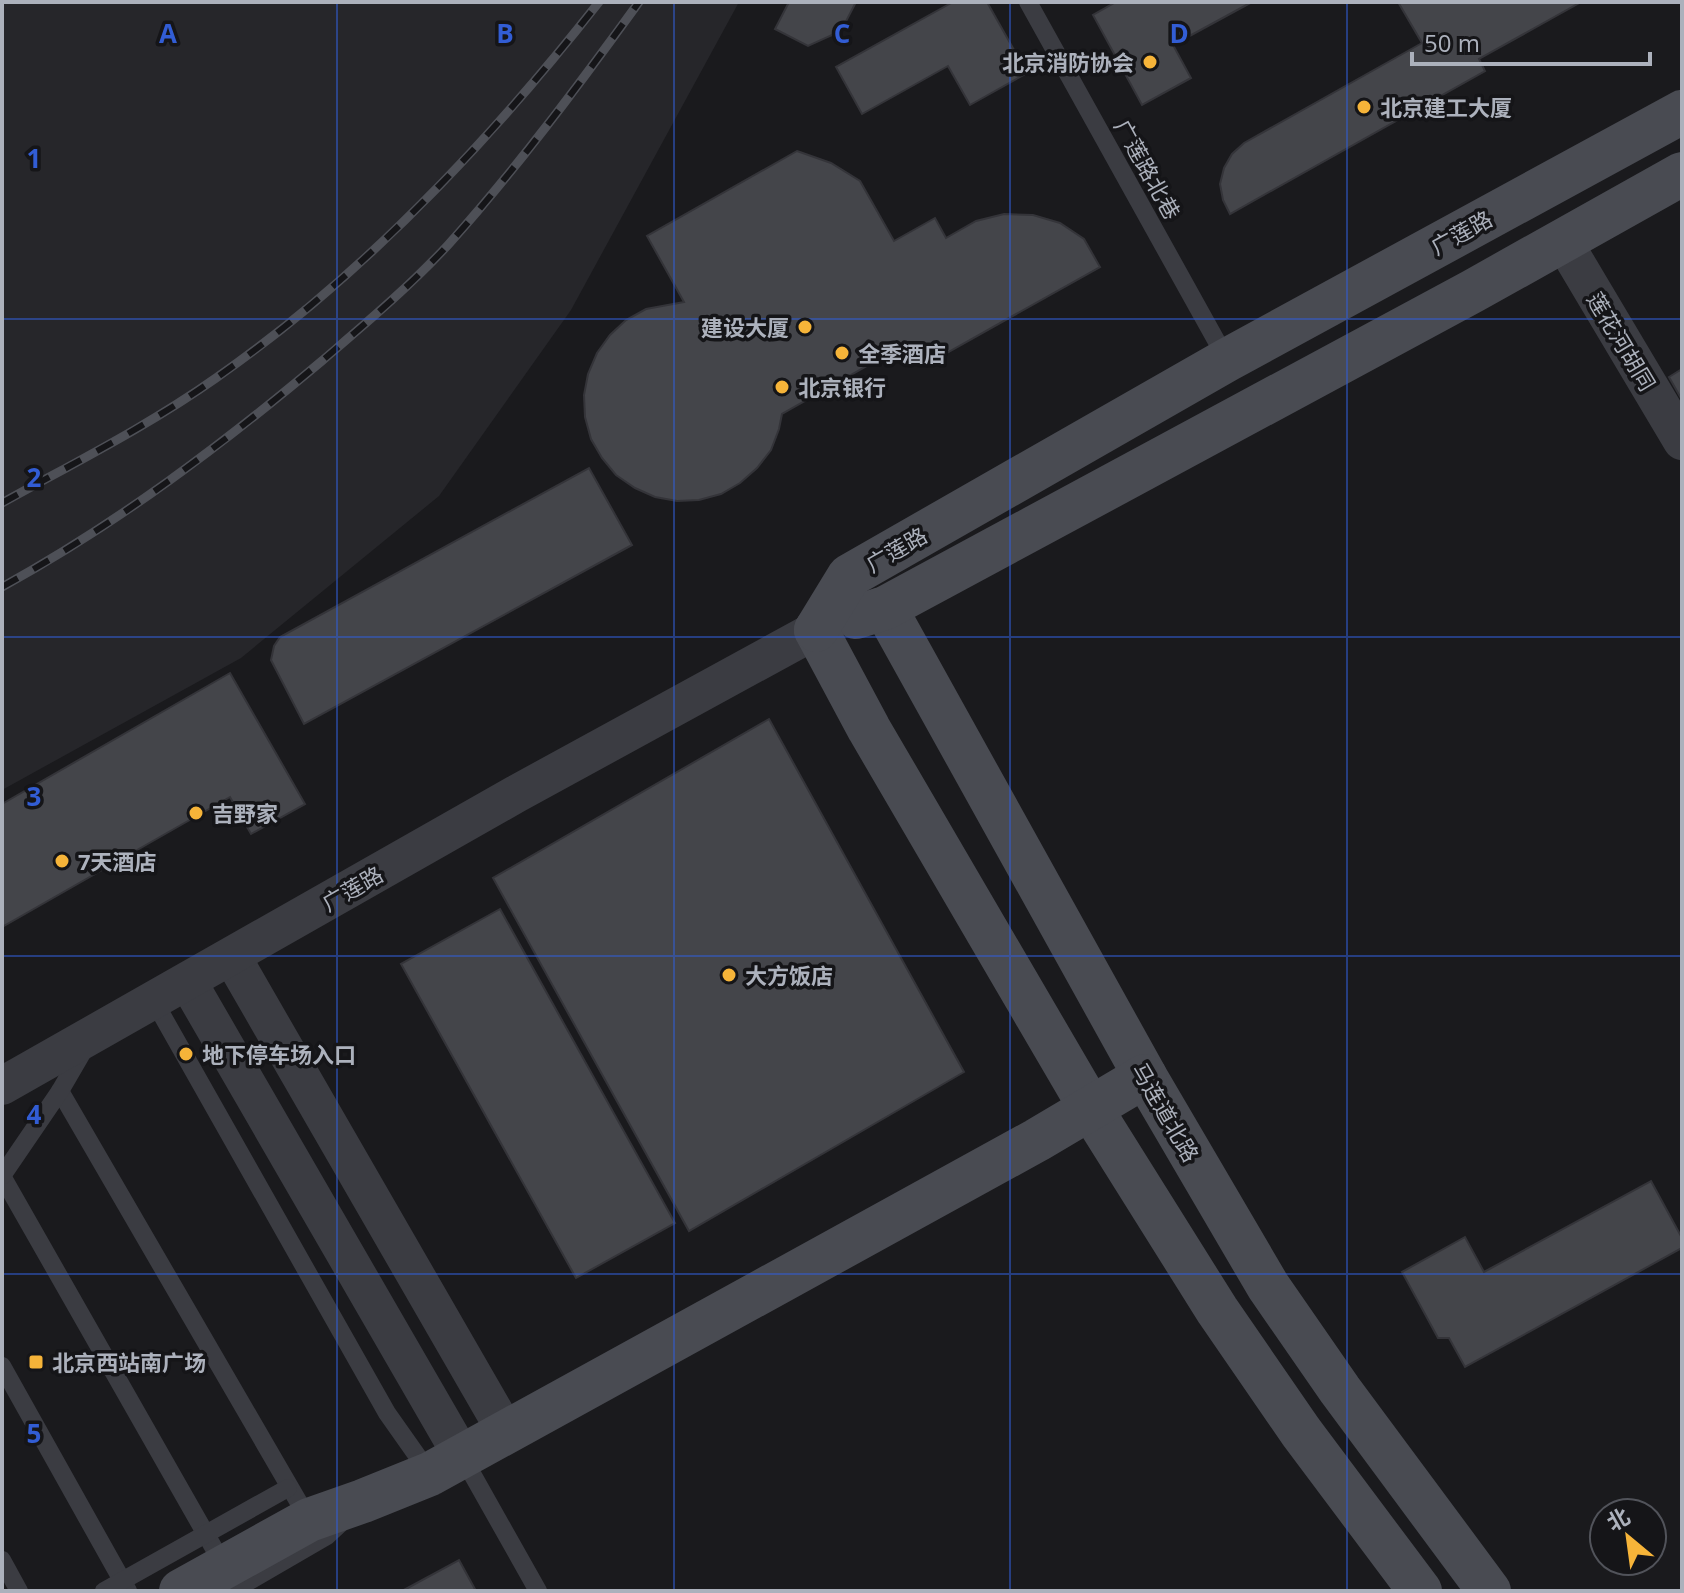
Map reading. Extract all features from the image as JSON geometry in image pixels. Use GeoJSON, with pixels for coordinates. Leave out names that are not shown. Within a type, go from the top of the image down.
{"type":"FeatureCollection","features":[{"type":"Feature","properties":{"kind":"main road","name":"广莲路"},"geometry":{"type":"LineString","coordinates":[[816,630],[849,576],[1227,360],[1682,112]]}},
{"type":"Feature","properties":{"kind":"main road","name":"广莲路"},"geometry":{"type":"LineString","coordinates":[[816,630],[885,608],[1682,174]]}},
{"type":"Feature","properties":{"kind":"main road","name":"马连道北路"},"geometry":{"type":"LineString","coordinates":[[885,608],[1145,1076],[1268,1286],[1340,1390],[1489,1591]]}},
{"type":"Feature","properties":{"kind":"main road"},"geometry":{"type":"LineString","coordinates":[[816,630],[869,729],[1091,1109],[1225,1322],[1301,1432],[1420,1591]]}},
{"type":"Feature","properties":{"kind":"main road"},"geometry":{"type":"LineString","coordinates":[[181,1591],[298,1504],[363,1501],[471,1451],[1091,1109],[1145,1076]]}},
{"type":"Feature","properties":{"kind":"street","name":"莲花河胡同"},"geometry":{"type":"LineString","coordinates":[[1563,241],[1682,441]]}},
{"type":"Feature","properties":{"kind":"street","name":"广莲路"},"geometry":{"type":"LineString","coordinates":[[2,1086],[516,794],[816,630]]}},
{"type":"Feature","properties":{"kind":"street"},"geometry":{"type":"LineString","coordinates":[[210,969],[471,1451]]}},
{"type":"Feature","properties":{"kind":"street"},"geometry":{"type":"LineString","coordinates":[[210,969],[471,1451]]}},
{"type":"Feature","properties":{"kind":"lane","name":"广莲路北巷"},"geometry":{"type":"LineString","coordinates":[[1028,2],[1227,360]]}},
{"type":"Feature","properties":{"kind":"lane"},"geometry":{"type":"LineString","coordinates":[[154,1001],[387,1413],[471,1451],[538,1591]]}},
{"type":"Feature","properties":{"kind":"lane"},"geometry":{"type":"LineString","coordinates":[[92,1036],[60,1091],[2,1176],[220,1564]]}},
{"type":"Feature","properties":{"kind":"lane"},"geometry":{"type":"LineString","coordinates":[[60,1091],[298,1504]]}},
{"type":"Feature","properties":{"kind":"lane"},"geometry":{"type":"LineString","coordinates":[[2,1366],[126,1586]]}},
{"type":"Feature","properties":{"kind":"lane"},"geometry":{"type":"LineString","coordinates":[[104,1591],[327,1536],[363,1501]]}},
{"type":"Feature","properties":{"kind":"lane"},"geometry":{"type":"LineString","coordinates":[[2,1560],[19,1591]]}},
{"type":"Feature","properties":{"kind":"shaded area"},"geometry":{"type":"Polygon","coordinates":[[[2,2],[739,2],[571,310],[439,496],[241,658],[2,790],[2,2]]]}},
{"type":"Feature","properties":{"kind":"building"},"geometry":{"type":"Polygon","coordinates":[[[789,2],[856,2],[841,31],[808,46],[775,29],[789,2]]]}},
{"type":"Feature","properties":{"kind":"building"},"geometry":{"type":"Polygon","coordinates":[[[953,2],[987,2],[1027,73],[970,105],[948,66],[862,114],[836,67],[953,2]]]}},
{"type":"Feature","properties":{"kind":"building","name":"北京消防协会"},"geometry":{"type":"Polygon","coordinates":[[[1116,2],[1252,2],[1173,45],[1191,78],[1142,105],[1093,15],[1116,2]]]}},
{"type":"Feature","properties":{"kind":"building","name":"北京建工大厦"},"geometry":{"type":"Polygon","coordinates":[[[1398,2],[1581,2],[1479,59],[1485,71],[1230,214],[1220,184],[1232,154],[1244,143],[1422,43],[1398,2]]]}},
{"type":"Feature","properties":{"kind":"building","name":"建设大厦"},"geometry":{"type":"Polygon","coordinates":[[[797,151],[831,163],[860,181],[894,241],[935,218],[946,238],[976,221],[1004,214],[1033,215],[1060,223],[1084,239],[1100,267],[936,359],[920,362],[904,360],[890,353],[782,414],[771,450],[740,483],[721,494],[699,500],[677,501],[655,497],[616,475],[591,439],[585,417],[584,395],[588,374],[597,353],[626,320],[646,309],[684,302],[647,236],[797,151]]]}},
{"type":"Feature","properties":{"kind":"building"},"geometry":{"type":"Polygon","coordinates":[[[1682,369],[1682,400],[1669,377],[1682,369]]]}},
{"type":"Feature","properties":{"kind":"building"},"geometry":{"type":"Polygon","coordinates":[[[589,468],[632,545],[304,724],[271,660],[280,637],[589,468]]]}},
{"type":"Feature","properties":{"kind":"building"},"geometry":{"type":"Polygon","coordinates":[[[230,673],[305,804],[251,834],[230,797],[2,927],[2,804],[230,673]]]}},
{"type":"Feature","properties":{"kind":"building","name":"大方饭店"},"geometry":{"type":"Polygon","coordinates":[[[769,719],[964,1072],[689,1231],[493,878],[769,719]]]}},
{"type":"Feature","properties":{"kind":"building"},"geometry":{"type":"Polygon","coordinates":[[[500,909],[675,1223],[576,1278],[401,964],[500,909]]]}},
{"type":"Feature","properties":{"kind":"building"},"geometry":{"type":"Polygon","coordinates":[[[1651,1181],[1682,1238],[1682,1248],[1465,1367],[1449,1338],[1438,1338],[1402,1272],[1465,1237],[1484,1272],[1651,1181]]]}},
{"type":"Feature","properties":{"kind":"building"},"geometry":{"type":"Polygon","coordinates":[[[459,1560],[476,1591],[402,1591],[459,1560]]]}},
{"type":"Feature","properties":{"kind":"railway"},"geometry":{"type":"LineString","coordinates":[[2,503],[190,396],[270,339],[322,296],[421,204],[468,155],[514,105],[599,2]]}},
{"type":"Feature","properties":{"kind":"railway"},"geometry":{"type":"LineString","coordinates":[[2,587],[87,536],[208,452],[323,360],[403,290],[448,245],[498,186],[639,2]]}},
{"type":"Feature","properties":{"kind":"place","name":"北京消防协会"},"geometry":{"type":"Point","coordinates":[1150,62]}},
{"type":"Feature","properties":{"kind":"place","name":"北京建工大厦"},"geometry":{"type":"Point","coordinates":[1364,107]}},
{"type":"Feature","properties":{"kind":"place","name":"建设大厦"},"geometry":{"type":"Point","coordinates":[805,327]}},
{"type":"Feature","properties":{"kind":"place","name":"全季酒店"},"geometry":{"type":"Point","coordinates":[842,353]}},
{"type":"Feature","properties":{"kind":"place","name":"北京银行"},"geometry":{"type":"Point","coordinates":[782,387]}},
{"type":"Feature","properties":{"kind":"place","name":"吉野家"},"geometry":{"type":"Point","coordinates":[196,813]}},
{"type":"Feature","properties":{"kind":"place","name":"7天酒店"},"geometry":{"type":"Point","coordinates":[62,861]}},
{"type":"Feature","properties":{"kind":"place","name":"大方饭店"},"geometry":{"type":"Point","coordinates":[729,975]}},
{"type":"Feature","properties":{"kind":"place","name":"地下停车场入口"},"geometry":{"type":"Point","coordinates":[186,1054]}},
{"type":"Feature","properties":{"kind":"place","name":"北京西站南广场"},"geometry":{"type":"Point","coordinates":[36,1362]}}]}
